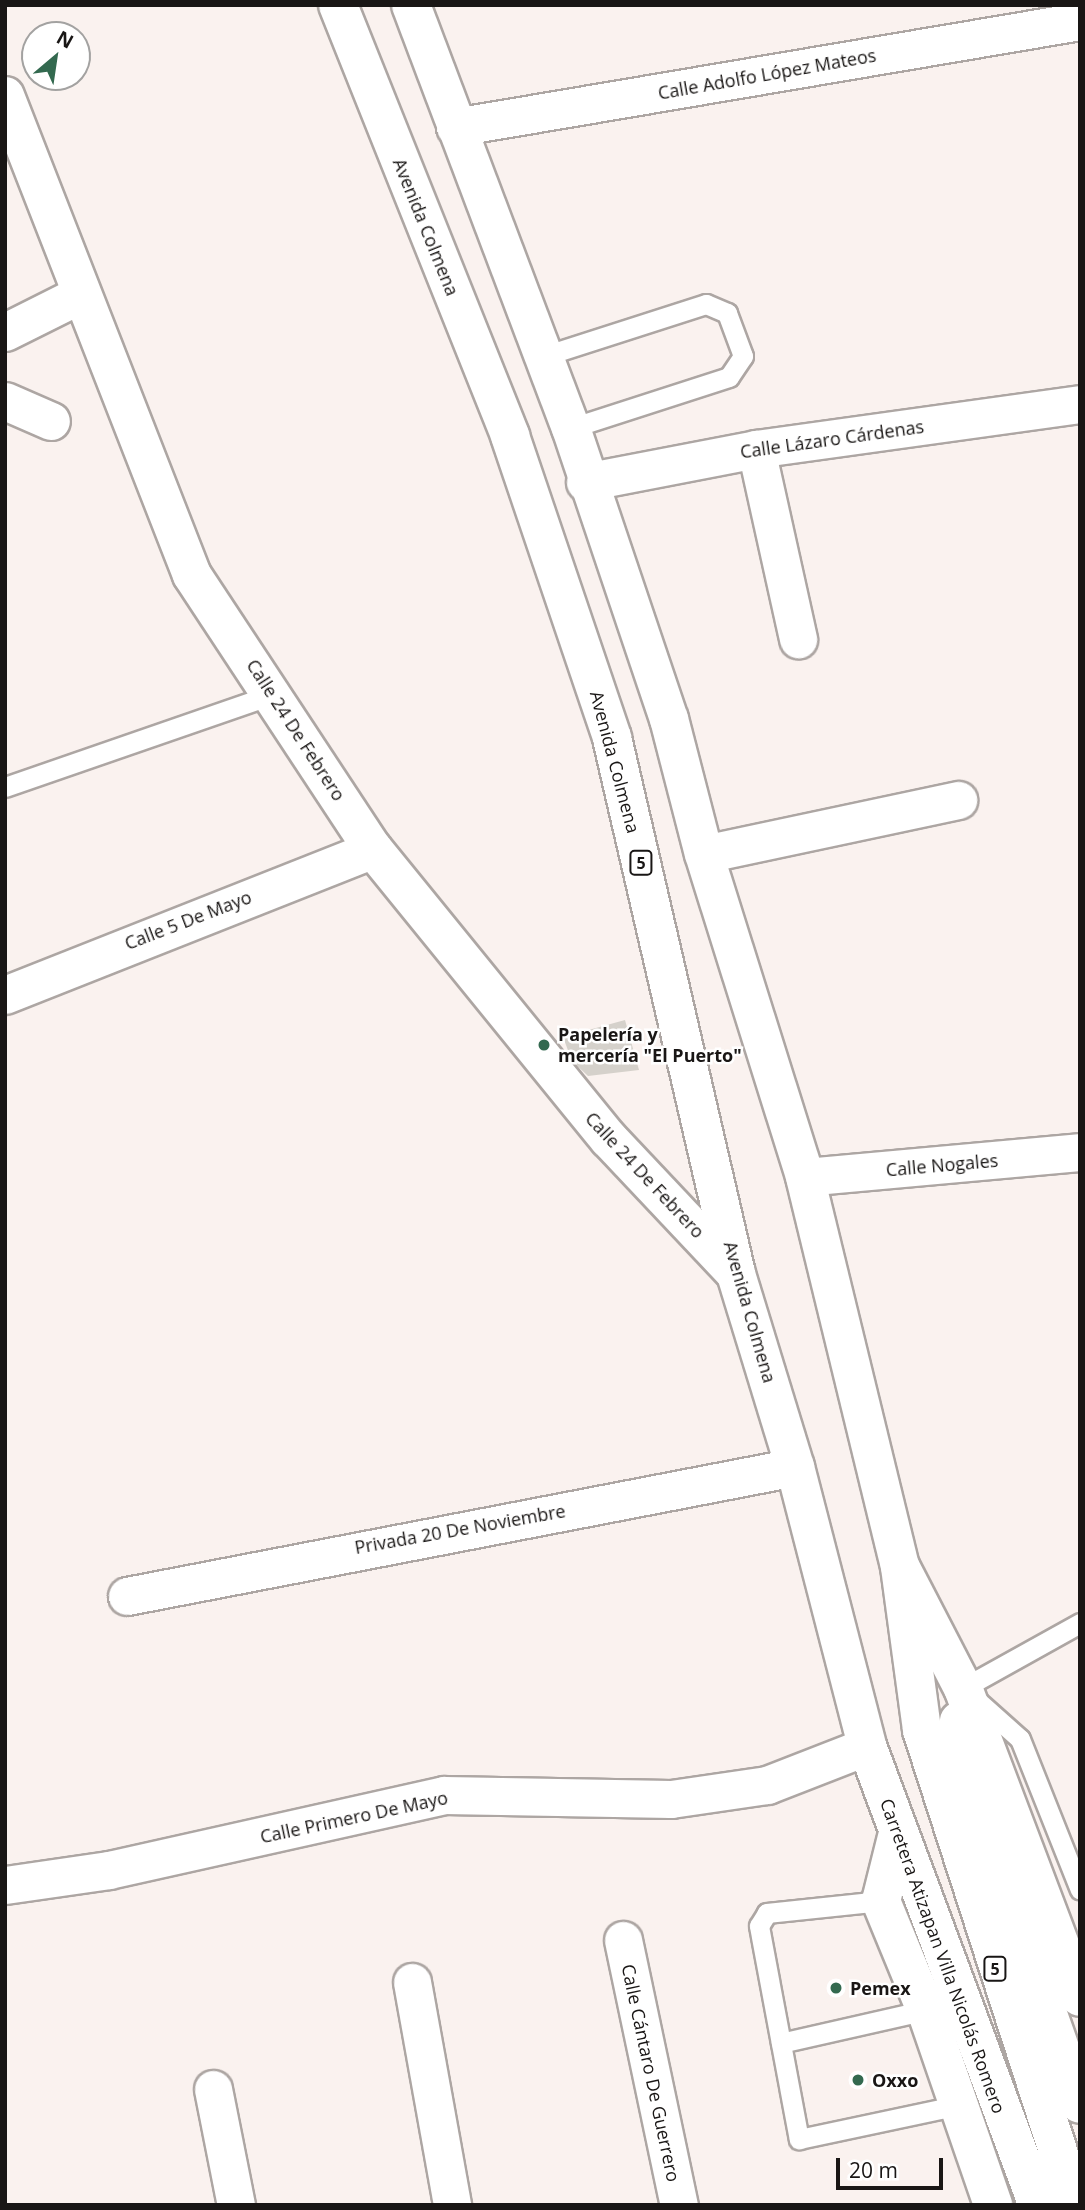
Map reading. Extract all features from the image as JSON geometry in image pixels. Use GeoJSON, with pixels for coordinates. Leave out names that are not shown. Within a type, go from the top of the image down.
{"type":"FeatureCollection","features":[{"type":"Feature","properties":{"kind":"main road","name":"Avenida Colmena"},"geometry":{"type":"LineString","coordinates":[[338,5],[510,436],[612,738],[736,1273],[795,1467],[867,1746]]}},
{"type":"Feature","properties":{"kind":"main road","name":"5"},"geometry":{"type":"LineString","coordinates":[[411,5],[544,356],[570,428],[585,482],[669,719],[704,853],[805,1177],[900,1567],[922,1730],[1075,2205]]}},
{"type":"Feature","properties":{"kind":"main road","name":"Calle 24 De Febrero"},"geometry":{"type":"LineString","coordinates":[[5,96],[79,295],[192,575],[373,849],[610,1139],[736,1273]]}},
{"type":"Feature","properties":{"kind":"main road"},"geometry":{"type":"LineString","coordinates":[[900,1567],[963,1688],[1080,1997]]}},
{"type":"Feature","properties":{"kind":"main road"},"geometry":{"type":"LineString","coordinates":[[963,1688],[956,1750],[1080,2104]]}},
{"type":"Feature","properties":{"kind":"main road","name":"Carretera Atizapan Villa Nicolás Romero"},"geometry":{"type":"LineString","coordinates":[[867,1746],[897,1837],[1038,2205]]}},
{"type":"Feature","properties":{"kind":"main road"},"geometry":{"type":"LineString","coordinates":[[897,1837],[881,1901],[926,2010],[993,2205]]}},
{"type":"Feature","properties":{"kind":"street","name":"Calle Adolfo López Mateos"},"geometry":{"type":"LineString","coordinates":[[455,127],[1080,21]]}},
{"type":"Feature","properties":{"kind":"street"},"geometry":{"type":"LineString","coordinates":[[5,332],[79,295]]}},
{"type":"Feature","properties":{"kind":"street"},"geometry":{"type":"LineString","coordinates":[[5,401],[51,421]]}},
{"type":"Feature","properties":{"kind":"street","name":"Calle Lázaro Cárdenas"},"geometry":{"type":"LineString","coordinates":[[585,482],[756,449],[1080,404]]}},
{"type":"Feature","properties":{"kind":"street"},"geometry":{"type":"LineString","coordinates":[[756,449],[798,639]]}},
{"type":"Feature","properties":{"kind":"street"},"geometry":{"type":"LineString","coordinates":[[704,853],[958,800]]}},
{"type":"Feature","properties":{"kind":"street","name":"Calle 5 De Mayo"},"geometry":{"type":"LineString","coordinates":[[5,995],[373,849]]}},
{"type":"Feature","properties":{"kind":"street","name":"Calle Nogales"},"geometry":{"type":"LineString","coordinates":[[805,1177],[1080,1152]]}},
{"type":"Feature","properties":{"kind":"street","name":"Privada 20 De Noviembre"},"geometry":{"type":"LineString","coordinates":[[127,1597],[795,1467]]}},
{"type":"Feature","properties":{"kind":"street","name":"Calle Primero De Mayo"},"geometry":{"type":"LineString","coordinates":[[5,1885],[109,1871],[444,1795],[671,1799],[767,1785],[867,1746]]}},
{"type":"Feature","properties":{"kind":"street","name":"Calle Cántaro De Guerrero"},"geometry":{"type":"LineString","coordinates":[[623,1941],[679,2205]]}},
{"type":"Feature","properties":{"kind":"street"},"geometry":{"type":"LineString","coordinates":[[412,1982],[452,2205]]}},
{"type":"Feature","properties":{"kind":"street"},"geometry":{"type":"LineString","coordinates":[[213,2089],[236,2205]]}},
{"type":"Feature","properties":{"kind":"lane"},"geometry":{"type":"LineString","coordinates":[[544,356],[706,304],[727,313],[743,356],[729,377],[570,428]]}},
{"type":"Feature","properties":{"kind":"lane"},"geometry":{"type":"LineString","coordinates":[[5,787],[273,694]]}},
{"type":"Feature","properties":{"kind":"lane"},"geometry":{"type":"LineString","coordinates":[[1080,1623],[963,1688],[1020,1739],[1080,1890]]}},
{"type":"Feature","properties":{"kind":"lane"},"geometry":{"type":"LineString","coordinates":[[881,1901],[767,1913],[759,1926],[799,2139],[805,2142],[959,2105]]}},
{"type":"Feature","properties":{"kind":"lane"},"geometry":{"type":"LineString","coordinates":[[781,2043],[926,2010]]}},
{"type":"Feature","properties":{"kind":"building"},"geometry":{"type":"Polygon","coordinates":[[[625,1020],[639,1070],[588,1076],[572,1061],[563,1037],[625,1020]]]}},
{"type":"Feature","properties":{"kind":"place","name":"Papelería y mercería \"El Puerto\""},"geometry":{"type":"Point","coordinates":[544,1045]}},
{"type":"Feature","properties":{"kind":"place","name":"Pemex"},"geometry":{"type":"Point","coordinates":[836,1988]}},
{"type":"Feature","properties":{"kind":"place","name":"Oxxo"},"geometry":{"type":"Point","coordinates":[858,2080]}}]}
